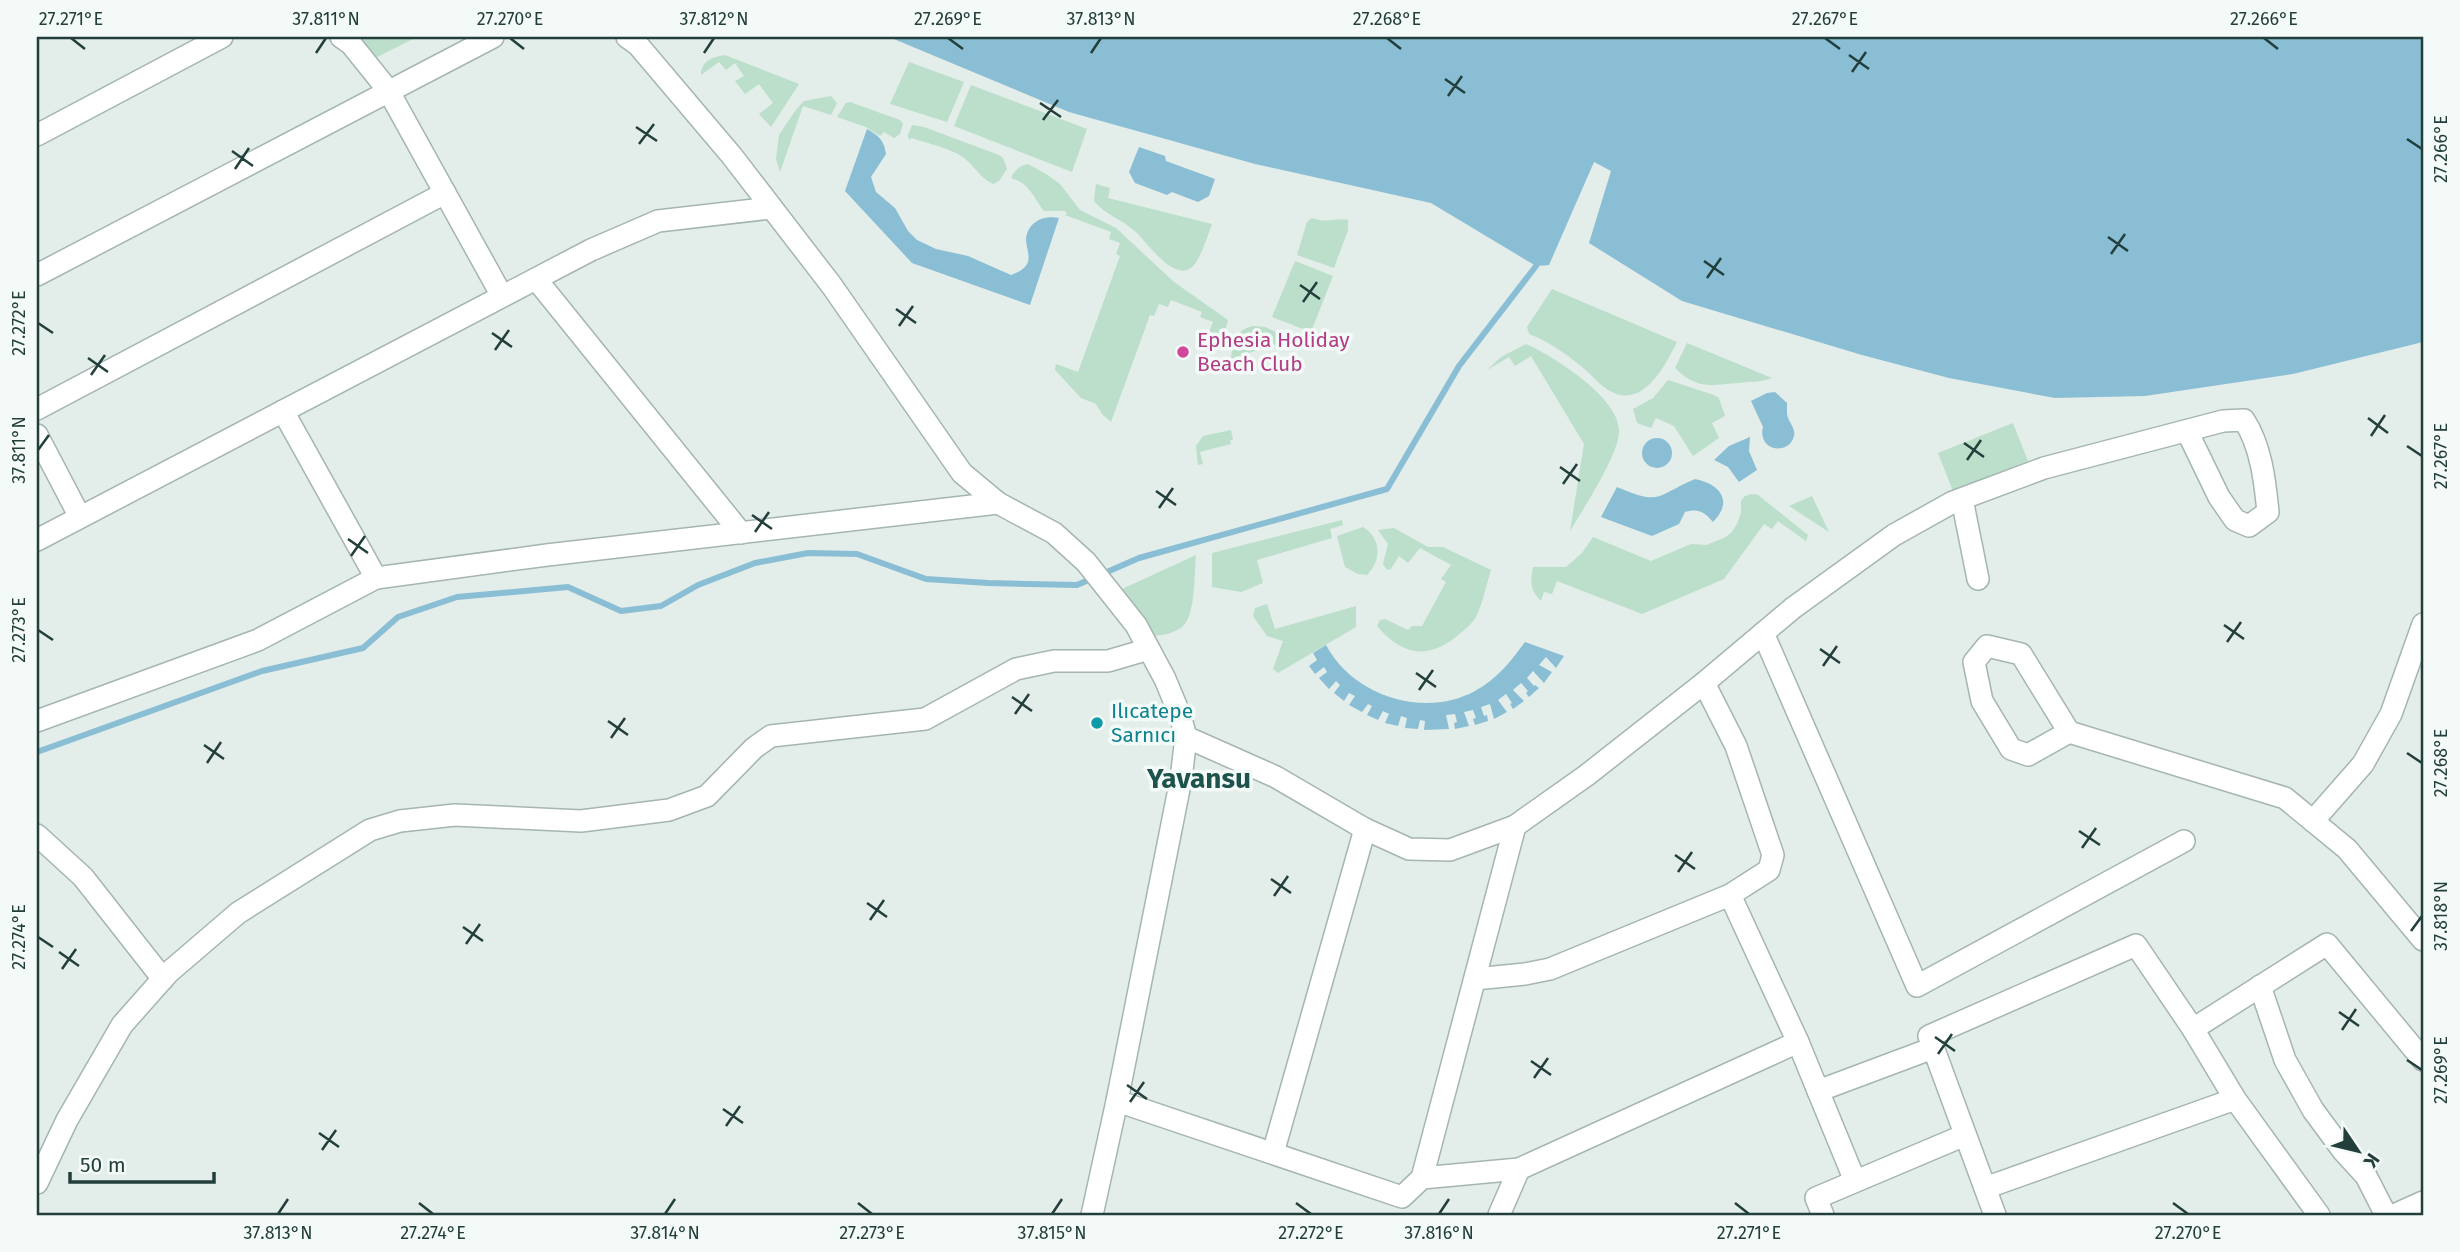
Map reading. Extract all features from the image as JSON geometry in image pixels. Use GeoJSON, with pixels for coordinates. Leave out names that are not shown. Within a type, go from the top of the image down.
{"type":"FeatureCollection","features":[{"type":"Feature","properties":{"kind":"street"},"geometry":{"type":"LineString","coordinates":[[37,135],[222,37]]}},
{"type":"Feature","properties":{"kind":"street"},"geometry":{"type":"LineString","coordinates":[[341,37],[351,44],[388,90],[502,296]]}},
{"type":"Feature","properties":{"kind":"street"},"geometry":{"type":"LineString","coordinates":[[37,275],[493,37]]}},
{"type":"Feature","properties":{"kind":"street"},"geometry":{"type":"LineString","coordinates":[[627,37],[638,45],[655,65],[832,286],[962,472],[998,503],[1054,533],[1086,562],[1136,625],[1175,703],[1185,737],[1181,779],[1092,1215]]}},
{"type":"Feature","properties":{"kind":"street"},"geometry":{"type":"LineString","coordinates":[[37,409],[445,193]]}},
{"type":"Feature","properties":{"kind":"street"},"geometry":{"type":"LineString","coordinates":[[37,540],[591,250],[658,221],[771,208]]}},
{"type":"Feature","properties":{"kind":"street"},"geometry":{"type":"LineString","coordinates":[[536,279],[741,533]]}},
{"type":"Feature","properties":{"kind":"street"},"geometry":{"type":"LineString","coordinates":[[283,411],[376,578]]}},
{"type":"Feature","properties":{"kind":"street"},"geometry":{"type":"LineString","coordinates":[[1185,737],[1276,777],[1365,829],[1409,849],[1450,850],[1515,826],[1587,775],[1704,683],[1793,608],[1894,535],[1962,499],[2044,468],[2223,421],[2244,420],[2253,434],[2265,485],[2268,512],[2249,526],[2235,520],[2219,497],[2187,431]]}},
{"type":"Feature","properties":{"kind":"street"},"geometry":{"type":"LineString","coordinates":[[37,435],[80,517]]}},
{"type":"Feature","properties":{"kind":"street"},"geometry":{"type":"LineString","coordinates":[[1962,499],[1978,579]]}},
{"type":"Feature","properties":{"kind":"street"},"geometry":{"type":"LineString","coordinates":[[37,721],[258,640],[376,578],[998,503]]}},
{"type":"Feature","properties":{"kind":"street"},"geometry":{"type":"LineString","coordinates":[[2313,821],[2363,764],[2391,713],[2423,624]]}},
{"type":"Feature","properties":{"kind":"street"},"geometry":{"type":"LineString","coordinates":[[1763,633],[1917,986],[2184,841]]}},
{"type":"Feature","properties":{"kind":"street"},"geometry":{"type":"LineString","coordinates":[[2068,732],[2028,755],[2011,749],[1982,701],[1974,662],[1987,646],[2021,654],[2068,732],[2285,798],[2347,849],[2423,940]]}},
{"type":"Feature","properties":{"kind":"street"},"geometry":{"type":"LineString","coordinates":[[37,1183],[66,1120],[122,1026],[163,979],[239,913],[370,830],[400,821],[455,816],[581,821],[669,810],[707,796],[754,748],[771,736],[925,719],[1016,669],[1054,661],[1108,661],[1149,649]]}},
{"type":"Feature","properties":{"kind":"street"},"geometry":{"type":"LineString","coordinates":[[1475,979],[1550,969],[1730,895],[1772,866],[1773,855],[1736,746],[1704,683]]}},
{"type":"Feature","properties":{"kind":"street"},"geometry":{"type":"LineString","coordinates":[[1117,1101],[1273,1153],[1399,1206],[1422,1178],[1515,826]]}},
{"type":"Feature","properties":{"kind":"street"},"geometry":{"type":"LineString","coordinates":[[1273,1153],[1365,829]]}},
{"type":"Feature","properties":{"kind":"street"},"geometry":{"type":"LineString","coordinates":[[40,842],[83,877],[163,979]]}},
{"type":"Feature","properties":{"kind":"street"},"geometry":{"type":"LineString","coordinates":[[1730,895],[1798,1042],[1855,1181]]}},
{"type":"Feature","properties":{"kind":"street"},"geometry":{"type":"LineString","coordinates":[[2193,1029],[2327,944],[2423,1060]]}},
{"type":"Feature","properties":{"kind":"street"},"geometry":{"type":"LineString","coordinates":[[1995,1215],[1929,1036],[2136,945],[2193,1029],[2235,1099],[2319,1215]]}},
{"type":"Feature","properties":{"kind":"street"},"geometry":{"type":"LineString","coordinates":[[2260,986],[2291,1070],[2313,1110],[2344,1152],[2367,1176],[2386,1215]]}},
{"type":"Feature","properties":{"kind":"street"},"geometry":{"type":"LineString","coordinates":[[1422,1178],[1519,1169],[1798,1042]]}},
{"type":"Feature","properties":{"kind":"street"},"geometry":{"type":"LineString","coordinates":[[1818,1091],[1933,1048]]}},
{"type":"Feature","properties":{"kind":"street"},"geometry":{"type":"LineString","coordinates":[[1985,1188],[2235,1099]]}},
{"type":"Feature","properties":{"kind":"street"},"geometry":{"type":"LineString","coordinates":[[1823,1215],[1815,1198],[1965,1135]]}},
{"type":"Feature","properties":{"kind":"street"},"geometry":{"type":"LineString","coordinates":[[1499,1215],[1519,1169]]}},
{"type":"Feature","properties":{"kind":"street"},"geometry":{"type":"LineString","coordinates":[[2394,1215],[2423,1202]]}},
{"type":"Feature","properties":{"kind":"green space"},"geometry":{"type":"Polygon","coordinates":[[[359,37],[417,37],[375,58],[359,37]]]}},
{"type":"Feature","properties":{"kind":"green space"},"geometry":{"type":"Polygon","coordinates":[[[725,55],[799,84],[771,127],[759,114],[773,103],[759,84],[745,94],[735,81],[744,76],[735,63],[726,70],[719,62],[701,75],[701,70],[708,60],[725,55]]]}},
{"type":"Feature","properties":{"kind":"green space"},"geometry":{"type":"Polygon","coordinates":[[[909,62],[964,82],[947,122],[890,104],[909,62]]]}},
{"type":"Feature","properties":{"kind":"green space"},"geometry":{"type":"Polygon","coordinates":[[[971,85],[1087,129],[1072,172],[954,126],[971,85]]]}},
{"type":"Feature","properties":{"kind":"green space"},"geometry":{"type":"Polygon","coordinates":[[[831,96],[837,103],[831,115],[803,106],[780,172],[776,159],[779,135],[795,111],[804,101],[831,96]]]}},
{"type":"Feature","properties":{"kind":"green space"},"geometry":{"type":"Polygon","coordinates":[[[850,102],[900,120],[903,124],[900,134],[894,138],[884,132],[880,136],[866,127],[837,117],[846,103],[850,102]]]}},
{"type":"Feature","properties":{"kind":"green space"},"geometry":{"type":"Polygon","coordinates":[[[912,125],[999,155],[1007,169],[999,181],[993,184],[959,155],[912,138],[909,140],[912,125]]]}},
{"type":"Feature","properties":{"kind":"green space"},"geometry":{"type":"Polygon","coordinates":[[[1028,164],[1060,184],[1080,210],[1116,228],[1174,282],[1228,320],[1223,338],[1209,332],[1213,322],[1200,317],[1202,312],[1171,300],[1168,307],[1159,304],[1154,316],[1150,315],[1111,422],[1096,404],[1081,398],[1055,370],[1056,364],[1078,372],[1120,256],[1116,254],[1120,243],[1109,239],[1111,232],[1065,215],[1065,211],[1044,211],[1023,183],[1011,178],[1018,169],[1028,164]]]}},
{"type":"Feature","properties":{"kind":"green space"},"geometry":{"type":"Polygon","coordinates":[[[1096,184],[1110,188],[1108,198],[1212,224],[1200,255],[1191,268],[1183,271],[1166,263],[1132,228],[1098,206],[1094,201],[1096,184]]]}},
{"type":"Feature","properties":{"kind":"green space"},"geometry":{"type":"Polygon","coordinates":[[[1312,218],[1348,220],[1348,230],[1334,268],[1297,255],[1307,222],[1312,218]]]}},
{"type":"Feature","properties":{"kind":"green space"},"geometry":{"type":"Polygon","coordinates":[[[1295,261],[1333,276],[1311,332],[1272,317],[1295,261]]]}},
{"type":"Feature","properties":{"kind":"green space"},"geometry":{"type":"Polygon","coordinates":[[[1552,289],[1677,342],[1667,362],[1652,382],[1633,394],[1622,395],[1610,391],[1568,356],[1529,334],[1527,327],[1552,289]]]}},
{"type":"Feature","properties":{"kind":"green space"},"geometry":{"type":"Polygon","coordinates":[[[1253,326],[1265,327],[1284,336],[1280,343],[1231,359],[1236,338],[1243,330],[1253,326]]]}},
{"type":"Feature","properties":{"kind":"green space"},"geometry":{"type":"Polygon","coordinates":[[[1687,343],[1772,378],[1720,385],[1698,383],[1675,368],[1687,343]]]}},
{"type":"Feature","properties":{"kind":"green space"},"geometry":{"type":"Polygon","coordinates":[[[1526,344],[1567,367],[1582,379],[1596,391],[1616,416],[1619,429],[1614,452],[1570,531],[1584,444],[1531,356],[1515,366],[1509,357],[1487,370],[1501,357],[1526,344]]]}},
{"type":"Feature","properties":{"kind":"green space"},"geometry":{"type":"Polygon","coordinates":[[[1668,380],[1719,398],[1725,416],[1712,423],[1719,438],[1693,456],[1674,426],[1656,418],[1651,428],[1637,423],[1633,409],[1653,398],[1668,380]]]}},
{"type":"Feature","properties":{"kind":"green space"},"geometry":{"type":"Polygon","coordinates":[[[2013,423],[2028,461],[1953,491],[1938,453],[2013,423]]]}},
{"type":"Feature","properties":{"kind":"green space"},"geometry":{"type":"Polygon","coordinates":[[[1231,430],[1231,444],[1200,452],[1203,464],[1198,465],[1196,446],[1203,436],[1231,430]]]}},
{"type":"Feature","properties":{"kind":"green space"},"geometry":{"type":"Polygon","coordinates":[[[1752,494],[1758,495],[1808,535],[1806,541],[1778,521],[1772,529],[1764,524],[1724,579],[1642,614],[1557,581],[1552,594],[1544,592],[1541,601],[1533,589],[1533,567],[1566,567],[1582,553],[1593,537],[1651,561],[1691,544],[1706,545],[1724,538],[1737,524],[1741,501],[1752,494]]]}},
{"type":"Feature","properties":{"kind":"green space"},"geometry":{"type":"Polygon","coordinates":[[[1812,496],[1829,532],[1789,506],[1812,496]]]}},
{"type":"Feature","properties":{"kind":"green space"},"geometry":{"type":"Polygon","coordinates":[[[1342,520],[1343,525],[1330,529],[1332,538],[1257,560],[1263,583],[1241,592],[1212,587],[1212,553],[1342,520]]]}},
{"type":"Feature","properties":{"kind":"green space"},"geometry":{"type":"Polygon","coordinates":[[[1363,527],[1373,537],[1377,550],[1375,563],[1367,575],[1358,574],[1345,567],[1337,536],[1363,527]]]}},
{"type":"Feature","properties":{"kind":"green space"},"geometry":{"type":"Polygon","coordinates":[[[1394,528],[1428,547],[1443,547],[1491,570],[1481,606],[1474,620],[1457,636],[1435,649],[1414,651],[1405,648],[1395,643],[1377,626],[1380,620],[1385,619],[1408,630],[1412,626],[1422,626],[1446,582],[1441,579],[1451,565],[1420,548],[1408,563],[1399,556],[1391,569],[1387,570],[1383,564],[1388,544],[1378,530],[1394,528]]]}},
{"type":"Feature","properties":{"kind":"green space"},"geometry":{"type":"Polygon","coordinates":[[[1196,555],[1192,604],[1187,621],[1176,631],[1155,636],[1120,590],[1196,555]]]}},
{"type":"Feature","properties":{"kind":"green space"},"geometry":{"type":"Polygon","coordinates":[[[1267,604],[1275,629],[1356,606],[1356,627],[1278,673],[1273,669],[1283,641],[1267,636],[1253,616],[1255,608],[1267,604]]]}},
{"type":"Feature","properties":{"kind":"water"},"geometry":{"type":"Polygon","coordinates":[[[889,37],[2423,37],[2423,342],[2293,374],[2145,396],[2055,398],[1949,378],[1682,301],[1589,243],[1611,171],[1594,162],[1549,265],[1536,266],[1431,203],[1255,164],[1069,112],[889,37]]]}},
{"type":"Feature","properties":{"kind":"water"},"geometry":{"type":"Polygon","coordinates":[[[867,129],[880,139],[886,154],[871,177],[876,192],[895,208],[908,231],[917,240],[936,249],[968,256],[1011,275],[1025,267],[1028,262],[1026,239],[1033,224],[1042,219],[1059,218],[1030,305],[912,263],[845,191],[867,129]]]}},
{"type":"Feature","properties":{"kind":"water"},"geometry":{"type":"Polygon","coordinates":[[[1139,147],[1165,156],[1166,161],[1215,179],[1209,196],[1198,202],[1172,192],[1167,195],[1135,183],[1129,172],[1139,147]]]}},
{"type":"Feature","properties":{"kind":"water"},"geometry":{"type":"Polygon","coordinates":[[[1775,392],[1787,403],[1787,414],[1794,433],[1791,442],[1780,448],[1769,446],[1765,441],[1762,435],[1763,427],[1751,401],[1775,392]]]}},
{"type":"Feature","properties":{"kind":"water"},"geometry":{"type":"Polygon","coordinates":[[[1750,437],[1749,451],[1757,470],[1739,482],[1728,467],[1714,460],[1729,446],[1750,437]]]}},
{"type":"Feature","properties":{"kind":"water"},"geometry":{"type":"Polygon","coordinates":[[[1657,438],[1667,443],[1672,453],[1667,463],[1657,468],[1647,463],[1642,453],[1647,443],[1657,438]]]}},
{"type":"Feature","properties":{"kind":"water"},"geometry":{"type":"Polygon","coordinates":[[[1695,479],[1711,485],[1721,494],[1723,507],[1713,522],[1701,512],[1685,512],[1679,524],[1652,536],[1601,517],[1617,487],[1651,497],[1665,494],[1695,479]]]}},
{"type":"Feature","properties":{"kind":"water"},"geometry":{"type":"Polygon","coordinates":[[[1525,642],[1564,656],[1556,668],[1546,657],[1539,665],[1552,672],[1544,683],[1533,671],[1527,678],[1539,688],[1529,697],[1526,693],[1528,691],[1521,683],[1513,690],[1524,701],[1513,709],[1506,694],[1498,700],[1507,712],[1494,719],[1490,704],[1481,707],[1488,721],[1475,725],[1473,710],[1464,712],[1469,726],[1455,729],[1455,714],[1446,715],[1449,729],[1424,730],[1425,721],[1420,720],[1418,729],[1405,728],[1407,718],[1401,716],[1398,726],[1385,723],[1389,714],[1383,711],[1378,720],[1367,715],[1372,706],[1368,704],[1362,712],[1349,705],[1355,696],[1349,693],[1344,701],[1334,693],[1340,685],[1336,681],[1329,689],[1319,678],[1327,672],[1324,667],[1315,674],[1309,666],[1317,660],[1313,653],[1326,645],[1338,663],[1354,678],[1372,689],[1392,698],[1434,703],[1455,699],[1483,686],[1503,669],[1525,642]]]}},
{"type":"Feature","properties":{"kind":"waterway"},"geometry":{"type":"LineString","coordinates":[[37,752],[262,671],[363,648],[398,617],[457,597],[568,587],[621,611],[661,606],[698,585],[755,563],[808,553],[857,554],[926,579],[1077,585],[1139,558],[1387,489],[1459,366],[1536,266]]}},
{"type":"Feature","properties":{"kind":"place","name":"Ephesia Holiday Beach Club"},"geometry":{"type":"Point","coordinates":[1183,352]}},
{"type":"Feature","properties":{"kind":"place","name":"Ilıcatepe Sarnıcı"},"geometry":{"type":"Point","coordinates":[1097,723]}},
{"type":"Feature","properties":{"kind":"district","name":"Yavansu"},"geometry":{"type":"Point","coordinates":[1199,778]}}]}
